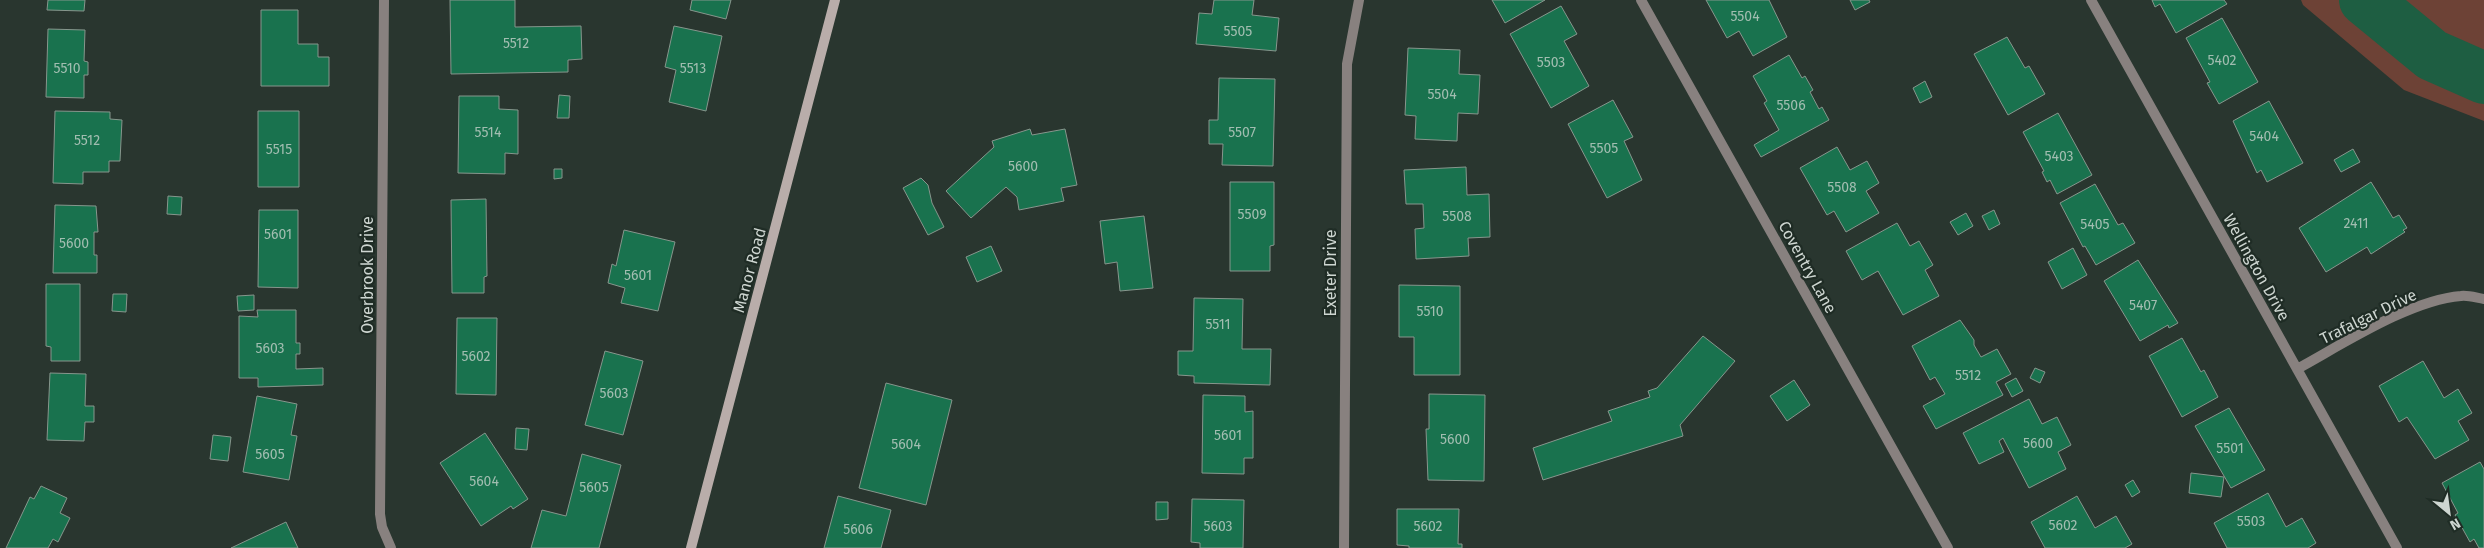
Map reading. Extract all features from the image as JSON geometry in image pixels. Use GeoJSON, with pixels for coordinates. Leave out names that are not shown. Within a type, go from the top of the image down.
{"type":"FeatureCollection","features":[{"type":"Feature","properties":{"kind":"main road","name":"Manor Road"},"geometry":{"type":"LineString","coordinates":[[691,548],[835,0]]}},
{"type":"Feature","properties":{"kind":"street","name":"Overbrook Drive"},"geometry":{"type":"LineString","coordinates":[[384,0],[380,514],[382,527],[392,548]]}},
{"type":"Feature","properties":{"kind":"street","name":"Exeter Drive"},"geometry":{"type":"LineString","coordinates":[[1344,548],[1346,64],[1359,0]]}},
{"type":"Feature","properties":{"kind":"street","name":"Coventry Lane"},"geometry":{"type":"LineString","coordinates":[[1641,0],[1948,548]]}},
{"type":"Feature","properties":{"kind":"street","name":"Wellington Drive"},"geometry":{"type":"LineString","coordinates":[[2091,0],[2397,548]]}},
{"type":"Feature","properties":{"kind":"street","name":"Trafalgar Drive"},"geometry":{"type":"LineString","coordinates":[[2296,369],[2410,309],[2436,300],[2463,296],[2484,299]]}},
{"type":"Feature","properties":{"kind":"shaded area"},"geometry":{"type":"Polygon","coordinates":[[[2301,0],[2484,0],[2484,121],[2404,90],[2303,5],[2301,0]]]}},
{"type":"Feature","properties":{"kind":"building"},"geometry":{"type":"Polygon","coordinates":[[[48,0],[85,0],[84,11],[47,10],[48,0]]]}},
{"type":"Feature","properties":{"kind":"building"},"geometry":{"type":"Polygon","coordinates":[[[450,0],[515,0],[515,27],[581,26],[582,59],[568,60],[568,72],[451,74],[450,0]]]}},
{"type":"Feature","properties":{"kind":"building"},"geometry":{"type":"Polygon","coordinates":[[[692,0],[731,0],[726,19],[690,10],[692,0]]]}},
{"type":"Feature","properties":{"kind":"building"},"geometry":{"type":"Polygon","coordinates":[[[1214,0],[1254,0],[1252,15],[1279,18],[1276,51],[1196,44],[1199,13],[1212,14],[1214,0]]]}},
{"type":"Feature","properties":{"kind":"building"},"geometry":{"type":"Polygon","coordinates":[[[1492,0],[1545,0],[1505,23],[1492,0]]]}},
{"type":"Feature","properties":{"kind":"building"},"geometry":{"type":"Polygon","coordinates":[[[1706,0],[1769,0],[1787,37],[1753,56],[1739,31],[1727,38],[1706,0]]]}},
{"type":"Feature","properties":{"kind":"building"},"geometry":{"type":"Polygon","coordinates":[[[1850,0],[1869,0],[1870,2],[1855,10],[1850,0]]]}},
{"type":"Feature","properties":{"kind":"building"},"geometry":{"type":"Polygon","coordinates":[[[2152,0],[2224,0],[2227,4],[2176,33],[2160,4],[2155,7],[2152,0]]]}},
{"type":"Feature","properties":{"kind":"building"},"geometry":{"type":"Polygon","coordinates":[[[1561,6],[1577,34],[1564,41],[1589,86],[1551,108],[1510,34],[1561,6]]]}},
{"type":"Feature","properties":{"kind":"building"},"geometry":{"type":"Polygon","coordinates":[[[261,10],[298,10],[298,44],[318,44],[318,57],[329,57],[329,86],[261,86],[261,10]]]}},
{"type":"Feature","properties":{"kind":"building"},"geometry":{"type":"Polygon","coordinates":[[[2222,18],[2258,82],[2219,104],[2207,83],[2210,82],[2186,38],[2222,18]]]}},
{"type":"Feature","properties":{"kind":"building"},"geometry":{"type":"Polygon","coordinates":[[[674,26],[722,36],[706,111],[669,102],[676,70],[665,67],[674,26]]]}},
{"type":"Feature","properties":{"kind":"building"},"geometry":{"type":"Polygon","coordinates":[[[48,29],[85,30],[84,61],[88,62],[88,75],[84,75],[84,98],[46,97],[48,29]]]}},
{"type":"Feature","properties":{"kind":"building"},"geometry":{"type":"Polygon","coordinates":[[[2007,37],[2025,68],[2029,66],[2045,94],[2008,115],[1974,54],[2007,37]]]}},
{"type":"Feature","properties":{"kind":"building"},"geometry":{"type":"Polygon","coordinates":[[[1408,48],[1460,50],[1459,74],[1480,75],[1478,114],[1458,113],[1457,141],[1415,139],[1416,116],[1405,115],[1408,48]]]}},
{"type":"Feature","properties":{"kind":"building"},"geometry":{"type":"Polygon","coordinates":[[[1789,55],[1802,78],[1805,76],[1813,90],[1810,92],[1819,109],[1822,107],[1829,120],[1761,157],[1754,145],[1779,130],[1764,103],[1767,101],[1753,76],[1789,55]]]}},
{"type":"Feature","properties":{"kind":"building"},"geometry":{"type":"Polygon","coordinates":[[[1219,78],[1275,79],[1273,166],[1222,165],[1223,144],[1209,144],[1209,120],[1218,120],[1219,78]]]}},
{"type":"Feature","properties":{"kind":"building"},"geometry":{"type":"Polygon","coordinates":[[[1925,81],[1932,97],[1920,103],[1913,88],[1925,81]]]}},
{"type":"Feature","properties":{"kind":"building"},"geometry":{"type":"Polygon","coordinates":[[[559,95],[570,96],[569,118],[557,118],[559,95]]]}},
{"type":"Feature","properties":{"kind":"building"},"geometry":{"type":"Polygon","coordinates":[[[459,96],[499,96],[499,109],[518,110],[518,154],[505,153],[505,174],[458,173],[459,96]]]}},
{"type":"Feature","properties":{"kind":"building"},"geometry":{"type":"Polygon","coordinates":[[[1613,100],[1633,137],[1624,141],[1642,180],[1607,198],[1568,124],[1613,100]]]}},
{"type":"Feature","properties":{"kind":"building"},"geometry":{"type":"Polygon","coordinates":[[[2269,101],[2303,163],[2267,182],[2261,170],[2257,173],[2233,121],[2269,101]]]}},
{"type":"Feature","properties":{"kind":"building"},"geometry":{"type":"Polygon","coordinates":[[[55,111],[110,112],[110,119],[122,120],[120,161],[109,161],[109,172],[83,172],[83,184],[53,183],[55,111]]]}},
{"type":"Feature","properties":{"kind":"building"},"geometry":{"type":"Polygon","coordinates":[[[258,111],[299,111],[299,187],[258,187],[258,111]]]}},
{"type":"Feature","properties":{"kind":"building"},"geometry":{"type":"Polygon","coordinates":[[[2058,113],[2092,175],[2057,194],[2050,180],[2047,182],[2042,172],[2044,171],[2023,132],[2058,113]]]}},
{"type":"Feature","properties":{"kind":"building"},"geometry":{"type":"Polygon","coordinates":[[[1030,129],[1032,135],[1065,129],[1077,185],[1061,188],[1064,201],[1019,210],[1017,197],[1006,187],[971,218],[946,191],[994,147],[992,141],[1030,129]]]}},
{"type":"Feature","properties":{"kind":"building"},"geometry":{"type":"Polygon","coordinates":[[[1837,147],[1850,170],[1867,161],[1879,183],[1866,191],[1879,213],[1846,232],[1834,211],[1827,215],[1800,168],[1837,147]]]}},
{"type":"Feature","properties":{"kind":"building"},"geometry":{"type":"Polygon","coordinates":[[[2353,149],[2360,162],[2341,172],[2334,160],[2353,149]]]}},
{"type":"Feature","properties":{"kind":"building"},"geometry":{"type":"Polygon","coordinates":[[[1466,167],[1467,195],[1489,194],[1490,237],[1468,238],[1469,256],[1416,259],[1415,229],[1424,228],[1423,204],[1406,204],[1404,170],[1466,167]]]}},
{"type":"Feature","properties":{"kind":"building"},"geometry":{"type":"Polygon","coordinates":[[[554,169],[562,169],[562,178],[554,179],[554,169]]]}},
{"type":"Feature","properties":{"kind":"building"},"geometry":{"type":"Polygon","coordinates":[[[921,178],[928,185],[932,203],[944,227],[928,235],[903,188],[921,178]]]}},
{"type":"Feature","properties":{"kind":"building"},"geometry":{"type":"Polygon","coordinates":[[[1230,182],[1274,182],[1274,245],[1270,246],[1270,271],[1230,271],[1230,182]]]}},
{"type":"Feature","properties":{"kind":"building"},"geometry":{"type":"Polygon","coordinates":[[[2371,182],[2393,218],[2399,215],[2407,228],[2403,230],[2405,232],[2371,254],[2367,247],[2326,272],[2299,228],[2371,182]]]}},
{"type":"Feature","properties":{"kind":"building"},"geometry":{"type":"Polygon","coordinates":[[[2095,184],[2118,225],[2123,223],[2135,243],[2096,265],[2085,246],[2083,247],[2060,203],[2095,184]]]}},
{"type":"Feature","properties":{"kind":"building"},"geometry":{"type":"Polygon","coordinates":[[[168,196],[182,197],[181,215],[167,214],[168,196]]]}},
{"type":"Feature","properties":{"kind":"building"},"geometry":{"type":"Polygon","coordinates":[[[486,199],[487,276],[484,277],[484,293],[452,293],[451,200],[486,199]]]}},
{"type":"Feature","properties":{"kind":"building"},"geometry":{"type":"Polygon","coordinates":[[[55,205],[96,206],[98,232],[94,232],[94,255],[97,255],[97,273],[53,273],[55,205]]]}},
{"type":"Feature","properties":{"kind":"building"},"geometry":{"type":"Polygon","coordinates":[[[259,210],[298,210],[298,288],[258,287],[259,210]]]}},
{"type":"Feature","properties":{"kind":"building"},"geometry":{"type":"Polygon","coordinates":[[[1994,210],[2000,224],[1989,230],[1982,216],[1994,210]]]}},
{"type":"Feature","properties":{"kind":"building"},"geometry":{"type":"Polygon","coordinates":[[[1966,213],[1973,226],[1958,235],[1950,222],[1966,213]]]}},
{"type":"Feature","properties":{"kind":"building"},"geometry":{"type":"Polygon","coordinates":[[[1144,216],[1153,288],[1120,291],[1117,262],[1105,264],[1100,221],[1144,216]]]}},
{"type":"Feature","properties":{"kind":"building"},"geometry":{"type":"Polygon","coordinates":[[[1897,223],[1910,246],[1919,241],[1933,265],[1925,270],[1939,296],[1903,315],[1878,271],[1862,280],[1846,251],[1897,223]]]}},
{"type":"Feature","properties":{"kind":"building"},"geometry":{"type":"Polygon","coordinates":[[[624,230],[675,242],[658,311],[621,303],[625,288],[608,283],[612,264],[616,266],[624,230]]]}},
{"type":"Feature","properties":{"kind":"building"},"geometry":{"type":"Polygon","coordinates":[[[991,246],[1002,271],[977,282],[966,257],[991,246]]]}},
{"type":"Feature","properties":{"kind":"building"},"geometry":{"type":"Polygon","coordinates":[[[2073,248],[2087,275],[2062,289],[2048,262],[2073,248]]]}},
{"type":"Feature","properties":{"kind":"building"},"geometry":{"type":"Polygon","coordinates":[[[2138,260],[2178,323],[2169,328],[2168,325],[2140,341],[2104,281],[2138,260]]]}},
{"type":"Feature","properties":{"kind":"building"},"geometry":{"type":"Polygon","coordinates":[[[46,284],[80,284],[80,361],[51,361],[51,347],[46,346],[46,284]]]}},
{"type":"Feature","properties":{"kind":"building"},"geometry":{"type":"Polygon","coordinates":[[[1399,285],[1460,286],[1460,375],[1414,375],[1414,337],[1399,337],[1399,285]]]}},
{"type":"Feature","properties":{"kind":"building"},"geometry":{"type":"Polygon","coordinates":[[[113,294],[127,294],[126,312],[112,311],[113,294]]]}},
{"type":"Feature","properties":{"kind":"building"},"geometry":{"type":"Polygon","coordinates":[[[254,295],[254,310],[238,311],[237,296],[254,295]]]}},
{"type":"Feature","properties":{"kind":"building"},"geometry":{"type":"Polygon","coordinates":[[[1194,298],[1243,299],[1242,349],[1271,349],[1270,385],[1194,383],[1194,376],[1178,375],[1178,351],[1193,351],[1194,298]]]}},
{"type":"Feature","properties":{"kind":"building"},"geometry":{"type":"Polygon","coordinates":[[[257,310],[296,310],[296,343],[300,343],[300,354],[296,354],[296,369],[323,368],[323,385],[258,387],[258,378],[239,378],[239,316],[258,317],[257,310]]]}},
{"type":"Feature","properties":{"kind":"building"},"geometry":{"type":"Polygon","coordinates":[[[457,318],[497,318],[496,395],[456,394],[457,318]]]}},
{"type":"Feature","properties":{"kind":"building"},"geometry":{"type":"Polygon","coordinates":[[[1960,320],[1974,340],[1974,345],[1981,357],[1997,349],[2011,374],[1996,382],[2003,395],[1936,429],[1923,406],[1945,394],[1935,377],[1930,380],[1912,346],[1960,320]]]}},
{"type":"Feature","properties":{"kind":"building"},"geometry":{"type":"Polygon","coordinates":[[[1703,336],[1735,361],[1680,425],[1683,436],[1543,480],[1533,448],[1612,421],[1608,411],[1650,397],[1648,391],[1657,388],[1703,336]]]}},
{"type":"Feature","properties":{"kind":"building"},"geometry":{"type":"Polygon","coordinates":[[[2182,338],[2201,372],[2204,370],[2218,397],[2182,417],[2149,356],[2182,338]]]}},
{"type":"Feature","properties":{"kind":"building"},"geometry":{"type":"Polygon","coordinates":[[[605,351],[643,361],[623,435],[585,425],[605,351]]]}},
{"type":"Feature","properties":{"kind":"building"},"geometry":{"type":"Polygon","coordinates":[[[2423,361],[2444,398],[2458,389],[2472,413],[2458,421],[2469,440],[2435,459],[2407,417],[2399,422],[2379,386],[2423,361]]]}},
{"type":"Feature","properties":{"kind":"building"},"geometry":{"type":"Polygon","coordinates":[[[2035,368],[2045,372],[2040,383],[2030,378],[2035,368]]]}},
{"type":"Feature","properties":{"kind":"building"},"geometry":{"type":"Polygon","coordinates":[[[50,373],[86,374],[85,406],[94,406],[94,422],[85,422],[84,441],[47,440],[50,373]]]}},
{"type":"Feature","properties":{"kind":"building"},"geometry":{"type":"Polygon","coordinates":[[[2016,378],[2023,391],[2012,397],[2005,384],[2016,378]]]}},
{"type":"Feature","properties":{"kind":"building"},"geometry":{"type":"Polygon","coordinates":[[[1794,380],[1810,405],[1787,421],[1770,396],[1794,380]]]}},
{"type":"Feature","properties":{"kind":"building"},"geometry":{"type":"Polygon","coordinates":[[[886,383],[952,400],[926,505],[859,488],[886,383]]]}},
{"type":"Feature","properties":{"kind":"building"},"geometry":{"type":"Polygon","coordinates":[[[1429,394],[1485,395],[1484,481],[1428,480],[1426,429],[1429,429],[1429,394]]]}},
{"type":"Feature","properties":{"kind":"building"},"geometry":{"type":"Polygon","coordinates":[[[1203,395],[1245,396],[1245,412],[1253,411],[1253,458],[1244,458],[1244,474],[1202,473],[1203,395]]]}},
{"type":"Feature","properties":{"kind":"building"},"geometry":{"type":"Polygon","coordinates":[[[257,396],[297,404],[291,435],[297,436],[289,480],[243,472],[257,396]]]}},
{"type":"Feature","properties":{"kind":"building"},"geometry":{"type":"Polygon","coordinates":[[[2029,399],[2042,424],[2057,417],[2071,445],[2058,452],[2066,469],[2029,488],[2003,438],[1999,441],[2004,452],[1979,464],[1963,433],[2029,399]]]}},
{"type":"Feature","properties":{"kind":"building"},"geometry":{"type":"Polygon","coordinates":[[[2229,408],[2265,470],[2231,488],[2195,426],[2229,408]]]}},
{"type":"Feature","properties":{"kind":"building"},"geometry":{"type":"Polygon","coordinates":[[[516,428],[529,429],[527,450],[515,449],[516,428]]]}},
{"type":"Feature","properties":{"kind":"building"},"geometry":{"type":"Polygon","coordinates":[[[485,433],[528,499],[513,509],[511,506],[481,526],[440,463],[485,433]]]}},
{"type":"Feature","properties":{"kind":"building"},"geometry":{"type":"Polygon","coordinates":[[[213,435],[231,437],[228,461],[210,459],[213,435]]]}},
{"type":"Feature","properties":{"kind":"building"},"geometry":{"type":"Polygon","coordinates":[[[582,454],[621,465],[599,548],[531,548],[542,510],[566,516],[582,454]]]}},
{"type":"Feature","properties":{"kind":"building"},"geometry":{"type":"Polygon","coordinates":[[[2480,462],[2484,469],[2484,548],[2479,548],[2474,539],[2470,542],[2455,515],[2458,513],[2442,483],[2480,462]]]}},
{"type":"Feature","properties":{"kind":"building"},"geometry":{"type":"Polygon","coordinates":[[[2191,473],[2224,477],[2221,497],[2189,493],[2191,473]]]}},
{"type":"Feature","properties":{"kind":"building"},"geometry":{"type":"Polygon","coordinates":[[[2133,480],[2140,492],[2132,497],[2125,485],[2133,480]]]}},
{"type":"Feature","properties":{"kind":"building"},"geometry":{"type":"Polygon","coordinates":[[[41,486],[67,498],[60,513],[70,518],[58,542],[53,539],[48,548],[6,548],[30,497],[34,499],[41,486]]]}},
{"type":"Feature","properties":{"kind":"building"},"geometry":{"type":"Polygon","coordinates":[[[2268,493],[2286,527],[2302,518],[2316,543],[2308,548],[2227,548],[2214,523],[2268,493]]]}},
{"type":"Feature","properties":{"kind":"building"},"geometry":{"type":"Polygon","coordinates":[[[838,496],[891,510],[881,548],[824,548],[838,496]]]}},
{"type":"Feature","properties":{"kind":"building"},"geometry":{"type":"Polygon","coordinates":[[[2077,496],[2095,528],[2116,516],[2132,544],[2125,548],[2045,548],[2031,522],[2077,496]]]}},
{"type":"Feature","properties":{"kind":"building"},"geometry":{"type":"Polygon","coordinates":[[[1192,499],[1244,500],[1243,548],[1200,548],[1200,543],[1191,542],[1192,499]]]}},
{"type":"Feature","properties":{"kind":"building"},"geometry":{"type":"Polygon","coordinates":[[[1156,502],[1168,502],[1168,519],[1156,520],[1156,502]]]}},
{"type":"Feature","properties":{"kind":"building"},"geometry":{"type":"Polygon","coordinates":[[[1397,509],[1459,509],[1458,544],[1462,544],[1462,548],[1409,548],[1409,546],[1397,545],[1397,509]]]}},
{"type":"Feature","properties":{"kind":"building"},"geometry":{"type":"Polygon","coordinates":[[[286,522],[298,548],[231,548],[286,522]]]}},
{"type":"Feature","properties":{"kind":"waterway"},"geometry":{"type":"LineString","coordinates":[[2365,0],[2432,55],[2484,78]]}}]}
